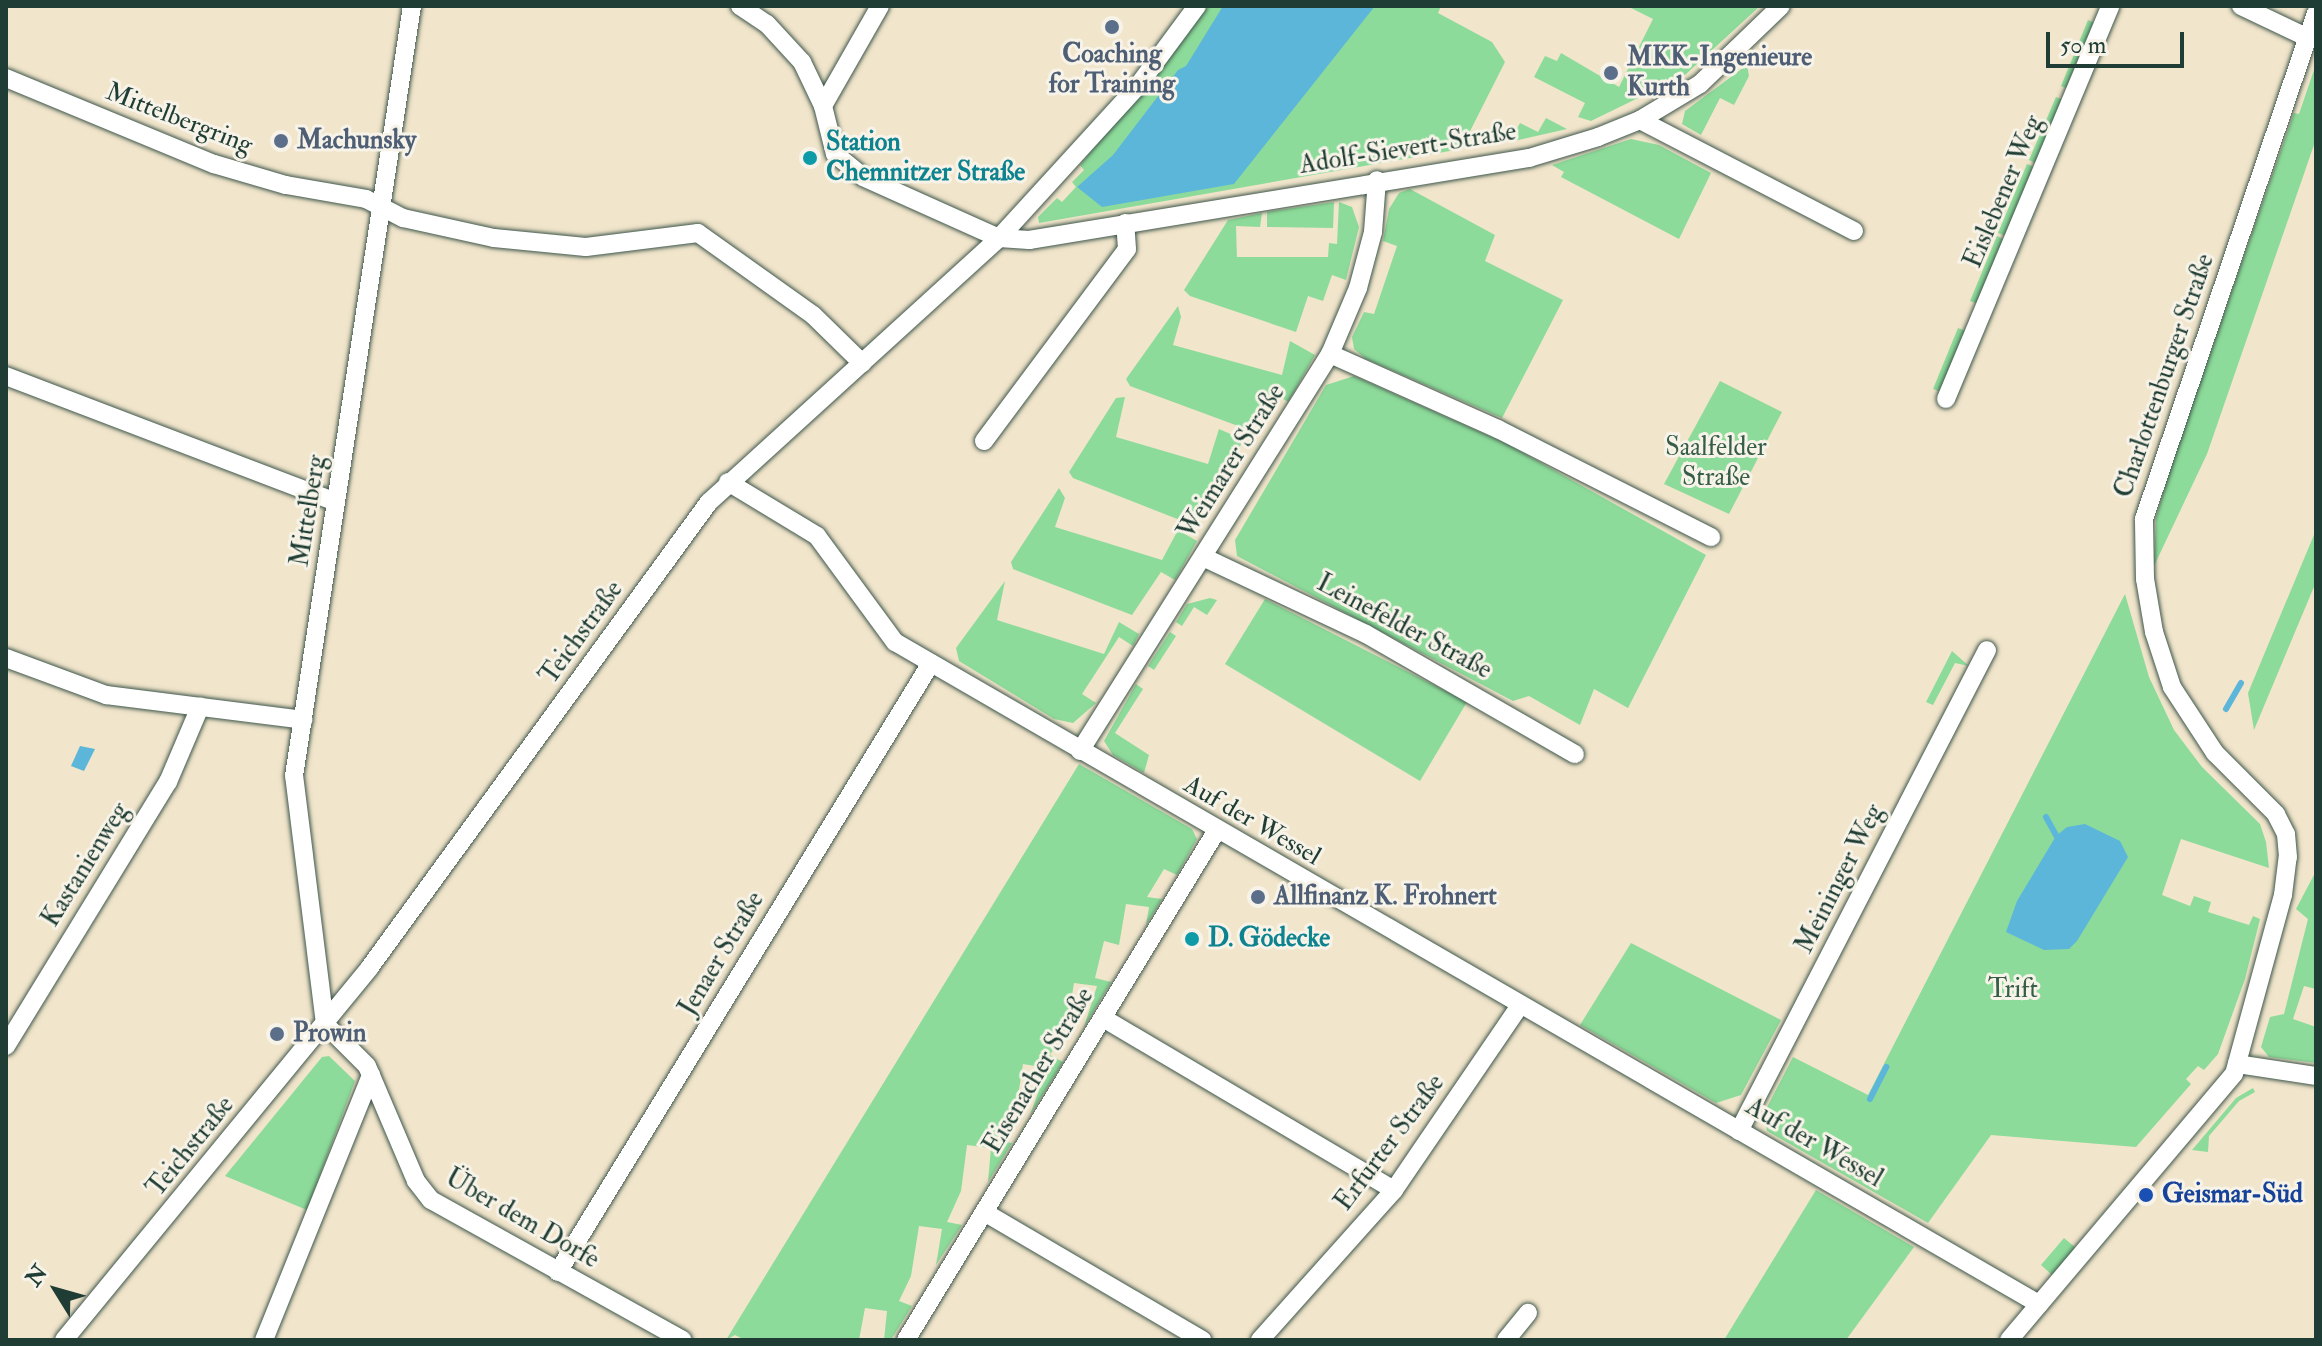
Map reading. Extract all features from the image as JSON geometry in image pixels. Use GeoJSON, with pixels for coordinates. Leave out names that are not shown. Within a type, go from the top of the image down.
{"type":"FeatureCollection","features":[{"type":"Feature","properties":{"kind":"street","name":"Mittelberg"},"geometry":{"type":"LineString","coordinates":[[325,1024],[294,776],[412,6]]}},
{"type":"Feature","properties":{"kind":"street"},"geometry":{"type":"LineString","coordinates":[[740,6],[767,24],[795,53],[823,106],[831,146],[849,170],[999,238]]}},
{"type":"Feature","properties":{"kind":"street"},"geometry":{"type":"LineString","coordinates":[[823,106],[880,6]]}},
{"type":"Feature","properties":{"kind":"street","name":"Teichstraße"},"geometry":{"type":"LineString","coordinates":[[64,1340],[325,1024],[728,482],[999,238],[1129,97],[1197,6]]}},
{"type":"Feature","properties":{"kind":"street","name":"Adolf-Sievert-Straße"},"geometry":{"type":"LineString","coordinates":[[999,238],[1029,240],[1377,180],[1529,158],[1640,120],[1700,84],[1781,6]]}},
{"type":"Feature","properties":{"kind":"street","name":"Eislebener Weg"},"geometry":{"type":"LineString","coordinates":[[1946,399],[2110,6]]}},
{"type":"Feature","properties":{"kind":"street"},"geometry":{"type":"LineString","coordinates":[[2241,6],[2308,38]]}},
{"type":"Feature","properties":{"kind":"street","name":"Charlottenburger Straße"},"geometry":{"type":"LineString","coordinates":[[2237,1064],[2286,867],[2286,834],[2276,814],[2215,753],[2172,687],[2154,632],[2145,579],[2144,519],[2316,13]]}},
{"type":"Feature","properties":{"kind":"street","name":"Mittelbergring"},"geometry":{"type":"LineString","coordinates":[[6,78],[214,164],[286,185],[366,199],[403,218],[494,238],[586,247],[698,233],[813,315],[862,363]]}},
{"type":"Feature","properties":{"kind":"street"},"geometry":{"type":"LineString","coordinates":[[1640,120],[1854,231]]}},
{"type":"Feature","properties":{"kind":"street","name":"Weimarer Straße"},"geometry":{"type":"LineString","coordinates":[[1080,751],[1330,354],[1370,246],[1377,180]]}},
{"type":"Feature","properties":{"kind":"street"},"geometry":{"type":"LineString","coordinates":[[984,441],[1127,249],[1125,223]]}},
{"type":"Feature","properties":{"kind":"street"},"geometry":{"type":"LineString","coordinates":[[1330,354],[1498,429],[1711,537]]}},
{"type":"Feature","properties":{"kind":"street"},"geometry":{"type":"LineString","coordinates":[[6,376],[336,502]]}},
{"type":"Feature","properties":{"kind":"street","name":"Auf der Wessel"},"geometry":{"type":"LineString","coordinates":[[728,482],[817,536],[886,634],[931,663],[2039,1304]]}},
{"type":"Feature","properties":{"kind":"street","name":"Leinefelder Straße"},"geometry":{"type":"LineString","coordinates":[[1203,557],[1366,634],[1575,754]]}},
{"type":"Feature","properties":{"kind":"street","name":"Meininger Weg"},"geometry":{"type":"LineString","coordinates":[[1739,1131],[1987,650]]}},
{"type":"Feature","properties":{"kind":"street"},"geometry":{"type":"LineString","coordinates":[[6,658],[84,690],[303,720]]}},
{"type":"Feature","properties":{"kind":"street","name":"Jenaer Straße"},"geometry":{"type":"LineString","coordinates":[[558,1272],[931,663]]}},
{"type":"Feature","properties":{"kind":"street","name":"Kastanienweg"},"geometry":{"type":"LineString","coordinates":[[6,1046],[168,782],[200,707]]}},
{"type":"Feature","properties":{"kind":"street","name":"Eisenacher Straße"},"geometry":{"type":"LineString","coordinates":[[906,1340],[1217,830]]}},
{"type":"Feature","properties":{"kind":"street","name":"Erfurter Straße"},"geometry":{"type":"LineString","coordinates":[[1260,1340],[1394,1190],[1520,1005]]}},
{"type":"Feature","properties":{"kind":"street"},"geometry":{"type":"LineString","coordinates":[[1103,1018],[1394,1190]]}},
{"type":"Feature","properties":{"kind":"street","name":"Über dem Dorfe"},"geometry":{"type":"LineString","coordinates":[[325,1024],[371,1075],[416,1181],[431,1200],[683,1340]]}},
{"type":"Feature","properties":{"kind":"street"},"geometry":{"type":"LineString","coordinates":[[2009,1340],[2206,1108],[2237,1064],[2316,1076]]}},
{"type":"Feature","properties":{"kind":"street"},"geometry":{"type":"LineString","coordinates":[[264,1340],[371,1075]]}},
{"type":"Feature","properties":{"kind":"street"},"geometry":{"type":"LineString","coordinates":[[984,1212],[1202,1340]]}},
{"type":"Feature","properties":{"kind":"street"},"geometry":{"type":"LineString","coordinates":[[1506,1340],[1528,1313]]}},
{"type":"Feature","properties":{"kind":"green space"},"geometry":{"type":"Polygon","coordinates":[[[1208,6],[1441,6],[1438,13],[1492,42],[1505,62],[1461,149],[1039,223],[1038,217],[1057,198],[1062,202],[1076,187],[1072,182],[1084,170],[1080,165],[1208,6]]]}},
{"type":"Feature","properties":{"kind":"green space"},"geometry":{"type":"Polygon","coordinates":[[[1627,6],[1760,6],[1685,75],[1591,121],[1578,117],[1585,103],[1534,77],[1545,56],[1557,61],[1561,53],[1619,87],[1653,19],[1627,6]]]}},
{"type":"Feature","properties":{"kind":"green space"},"geometry":{"type":"Polygon","coordinates":[[[2088,20],[2095,23],[2068,89],[2061,86],[2088,20]]]}},
{"type":"Feature","properties":{"kind":"green space"},"geometry":{"type":"Polygon","coordinates":[[[2316,64],[2316,139],[2207,454],[2154,566],[2156,518],[2170,468],[2294,113],[2299,114],[2316,64]]]}},
{"type":"Feature","properties":{"kind":"green space"},"geometry":{"type":"Polygon","coordinates":[[[1747,65],[1749,76],[1734,105],[1720,98],[1701,135],[1682,124],[1685,111],[1747,65]]]}},
{"type":"Feature","properties":{"kind":"green space"},"geometry":{"type":"Polygon","coordinates":[[[2056,97],[2063,100],[2037,164],[2029,160],[2056,97]]]}},
{"type":"Feature","properties":{"kind":"green space"},"geometry":{"type":"Polygon","coordinates":[[[1546,118],[1567,129],[1510,142],[1520,123],[1538,132],[1546,118]]]}},
{"type":"Feature","properties":{"kind":"green space"},"geometry":{"type":"Polygon","coordinates":[[[1631,139],[1659,145],[1711,173],[1679,239],[1561,177],[1564,172],[1552,165],[1631,139]]]}},
{"type":"Feature","properties":{"kind":"green space"},"geometry":{"type":"Polygon","coordinates":[[[2027,164],[2035,167],[2006,236],[1998,233],[2027,164]]]}},
{"type":"Feature","properties":{"kind":"green space"},"geometry":{"type":"Polygon","coordinates":[[[1410,189],[1495,235],[1485,261],[1563,300],[1502,418],[1366,359],[1354,349],[1352,337],[1364,312],[1374,314],[1397,246],[1383,241],[1389,209],[1399,193],[1410,189]]]}},
{"type":"Feature","properties":{"kind":"green space"},"geometry":{"type":"Polygon","coordinates":[[[1334,202],[1333,228],[1267,227],[1267,212],[1334,202]]]}},
{"type":"Feature","properties":{"kind":"green space"},"geometry":{"type":"Polygon","coordinates":[[[1339,202],[1352,207],[1359,227],[1346,280],[1332,275],[1323,301],[1308,296],[1296,332],[1190,296],[1184,290],[1228,220],[1262,213],[1260,227],[1236,226],[1237,257],[1328,257],[1329,243],[1337,244],[1339,202]]]}},
{"type":"Feature","properties":{"kind":"green space"},"geometry":{"type":"Polygon","coordinates":[[[1997,236],[2005,240],[1978,304],[1970,301],[1997,236]]]}},
{"type":"Feature","properties":{"kind":"green space"},"geometry":{"type":"Polygon","coordinates":[[[1178,306],[1181,317],[1173,345],[1282,375],[1290,341],[1315,355],[1288,402],[1274,393],[1249,430],[1130,386],[1126,379],[1178,306]]]}},
{"type":"Feature","properties":{"kind":"green space"},"geometry":{"type":"Polygon","coordinates":[[[1958,328],[1966,331],[1941,392],[1933,389],[1958,328]]]}},
{"type":"Feature","properties":{"kind":"green space"},"geometry":{"type":"Polygon","coordinates":[[[1354,376],[1507,444],[1706,555],[1628,708],[1594,689],[1580,725],[1529,696],[1513,701],[1237,556],[1235,540],[1326,385],[1354,376]]]}},
{"type":"Feature","properties":{"kind":"green space","name":"Saalfelder Straße"},"geometry":{"type":"Polygon","coordinates":[[[1720,381],[1782,412],[1729,514],[1664,484],[1720,381]]]}},
{"type":"Feature","properties":{"kind":"green space"},"geometry":{"type":"Polygon","coordinates":[[[1125,397],[1116,437],[1208,464],[1219,429],[1244,440],[1190,524],[1073,478],[1069,472],[1116,398],[1125,397]]]}},
{"type":"Feature","properties":{"kind":"green space"},"geometry":{"type":"Polygon","coordinates":[[[1059,488],[1065,498],[1055,527],[1162,560],[1178,530],[1197,541],[1175,580],[1161,572],[1132,615],[1013,569],[1011,562],[1059,488]]]}},
{"type":"Feature","properties":{"kind":"green space"},"geometry":{"type":"Polygon","coordinates":[[[2316,530],[2316,582],[2254,730],[2248,693],[2316,530]]]}},
{"type":"Feature","properties":{"kind":"green space"},"geometry":{"type":"Polygon","coordinates":[[[1005,581],[997,620],[1104,654],[1119,622],[1139,634],[1133,646],[1119,637],[1082,694],[1096,703],[1073,723],[1054,719],[959,661],[956,648],[1005,581]]]}},
{"type":"Feature","properties":{"kind":"green space","name":"Trift"},"geometry":{"type":"Polygon","coordinates":[[[2125,594],[2149,677],[2174,730],[2202,767],[2260,824],[2266,842],[2269,868],[2181,839],[2162,895],[2190,906],[2194,896],[2211,902],[2208,912],[2249,925],[2253,916],[2260,919],[2245,979],[2218,1054],[2204,1070],[2198,1066],[2186,1079],[2191,1084],[2136,1147],[1991,1135],[1928,1223],[1767,1131],[1764,1113],[1793,1057],[1868,1095],[2125,594]]]}},
{"type":"Feature","properties":{"kind":"green space"},"geometry":{"type":"Polygon","coordinates":[[[1210,598],[1217,600],[1207,615],[1194,607],[1182,626],[1176,622],[1187,604],[1210,598]]]}},
{"type":"Feature","properties":{"kind":"green space"},"geometry":{"type":"Polygon","coordinates":[[[1265,599],[1467,702],[1420,781],[1225,664],[1265,599]]]}},
{"type":"Feature","properties":{"kind":"green space"},"geometry":{"type":"Polygon","coordinates":[[[1170,632],[1176,636],[1154,670],[1148,666],[1170,632]]]}},
{"type":"Feature","properties":{"kind":"green space"},"geometry":{"type":"Polygon","coordinates":[[[1952,651],[1969,666],[1955,663],[1933,705],[1926,702],[1952,651]]]}},
{"type":"Feature","properties":{"kind":"green space"},"geometry":{"type":"Polygon","coordinates":[[[1136,684],[1143,689],[1115,733],[1149,755],[1144,773],[1113,755],[1104,741],[1136,684]]]}},
{"type":"Feature","properties":{"kind":"green space"},"geometry":{"type":"Polygon","coordinates":[[[1079,764],[1192,829],[1197,839],[1177,875],[1164,869],[1147,897],[1162,899],[1146,925],[1149,907],[1126,904],[1119,945],[1104,941],[1095,978],[1111,982],[1084,1027],[1097,986],[1074,983],[1067,1026],[1050,1055],[1063,1062],[1030,1115],[1047,1068],[1023,1064],[1015,1115],[998,1141],[1012,1143],[988,1182],[991,1148],[967,1145],[961,1191],[947,1222],[962,1225],[936,1265],[942,1229],[919,1226],[911,1276],[899,1301],[912,1306],[891,1340],[884,1340],[887,1311],[865,1308],[859,1340],[745,1340],[735,1335],[726,1340],[1079,764]]]}},
{"type":"Feature","properties":{"kind":"green space"},"geometry":{"type":"Polygon","coordinates":[[[2316,871],[2316,989],[2304,986],[2293,1019],[2316,1027],[2316,1063],[2269,1057],[2261,1047],[2270,1017],[2284,1014],[2308,919],[2296,909],[2316,871]]]}},
{"type":"Feature","properties":{"kind":"green space"},"geometry":{"type":"Polygon","coordinates":[[[1631,943],[1781,1020],[1741,1095],[1716,1103],[1580,1025],[1631,943]]]}},
{"type":"Feature","properties":{"kind":"green space"},"geometry":{"type":"Polygon","coordinates":[[[329,1056],[355,1081],[307,1210],[225,1176],[322,1057],[329,1056]]]}},
{"type":"Feature","properties":{"kind":"green space"},"geometry":{"type":"Polygon","coordinates":[[[2253,1088],[2255,1092],[2239,1101],[2209,1136],[2208,1152],[2192,1150],[2236,1098],[2253,1088]]]}},
{"type":"Feature","properties":{"kind":"green space"},"geometry":{"type":"Polygon","coordinates":[[[1816,1190],[1914,1247],[1846,1340],[1724,1340],[1816,1190]]]}},
{"type":"Feature","properties":{"kind":"green space"},"geometry":{"type":"Polygon","coordinates":[[[2064,1238],[2076,1248],[2052,1275],[2041,1265],[2064,1238]]]}},
{"type":"Feature","properties":{"kind":"water"},"geometry":{"type":"Polygon","coordinates":[[[1223,6],[1375,6],[1234,184],[1102,207],[1077,187],[1113,155],[1178,70],[1186,66],[1223,6]]]}},
{"type":"Feature","properties":{"kind":"water"},"geometry":{"type":"Polygon","coordinates":[[[80,746],[95,749],[84,771],[71,766],[80,746]]]}},
{"type":"Feature","properties":{"kind":"water"},"geometry":{"type":"Polygon","coordinates":[[[2085,824],[2120,841],[2128,857],[2077,941],[2069,949],[2044,950],[2006,932],[2017,901],[2056,836],[2067,827],[2085,824]]]}},
{"type":"Feature","properties":{"kind":"waterway"},"geometry":{"type":"LineString","coordinates":[[2226,709],[2241,683]]}},
{"type":"Feature","properties":{"kind":"waterway"},"geometry":{"type":"LineString","coordinates":[[2046,817],[2060,842]]}},
{"type":"Feature","properties":{"kind":"waterway"},"geometry":{"type":"LineString","coordinates":[[1870,1099],[1886,1067]]}},
{"type":"Feature","properties":{"kind":"place","name":"Coaching for Training"},"geometry":{"type":"Point","coordinates":[1112,27]}},
{"type":"Feature","properties":{"kind":"place","name":"MKK-Ingenieure Kurth"},"geometry":{"type":"Point","coordinates":[1611,73]}},
{"type":"Feature","properties":{"kind":"place","name":"Machunsky"},"geometry":{"type":"Point","coordinates":[281,141]}},
{"type":"Feature","properties":{"kind":"place","name":"Station Chemnitzer Straße"},"geometry":{"type":"Point","coordinates":[810,158]}},
{"type":"Feature","properties":{"kind":"place","name":"Allfinanz K. Frohnert"},"geometry":{"type":"Point","coordinates":[1258,897]}},
{"type":"Feature","properties":{"kind":"place","name":"D. Gödecke"},"geometry":{"type":"Point","coordinates":[1192,939]}},
{"type":"Feature","properties":{"kind":"place","name":"Prowin"},"geometry":{"type":"Point","coordinates":[277,1034]}},
{"type":"Feature","properties":{"kind":"place","name":"Geismar-Süd"},"geometry":{"type":"Point","coordinates":[2146,1195]}}]}
